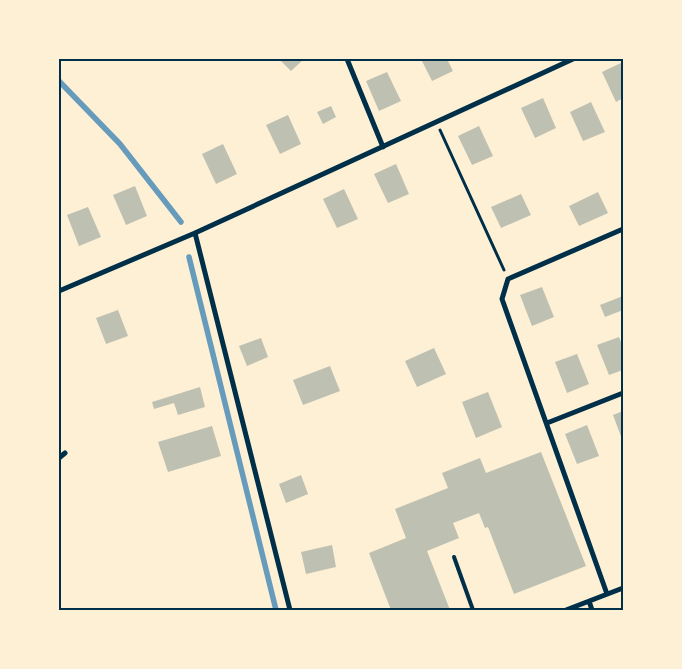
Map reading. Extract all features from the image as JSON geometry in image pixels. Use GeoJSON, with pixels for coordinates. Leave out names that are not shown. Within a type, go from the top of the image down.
{"type":"FeatureCollection","features":[{"type":"Feature","properties":{"kind":"street"},"geometry":{"type":"LineString","coordinates":[[347,59],[383,147]]}},
{"type":"Feature","properties":{"kind":"street"},"geometry":{"type":"LineString","coordinates":[[59,291],[195,233],[573,59]]}},
{"type":"Feature","properties":{"kind":"street"},"geometry":{"type":"LineString","coordinates":[[607,594],[502,300],[508,279],[623,229]]}},
{"type":"Feature","properties":{"kind":"street"},"geometry":{"type":"LineString","coordinates":[[195,233],[290,610]]}},
{"type":"Feature","properties":{"kind":"street"},"geometry":{"type":"LineString","coordinates":[[547,423],[623,393]]}},
{"type":"Feature","properties":{"kind":"street"},"geometry":{"type":"LineString","coordinates":[[59,458],[64,453]]}},
{"type":"Feature","properties":{"kind":"street"},"geometry":{"type":"LineString","coordinates":[[566,610],[623,588]]}},
{"type":"Feature","properties":{"kind":"street"},"geometry":{"type":"LineString","coordinates":[[589,601],[592,610]]}},
{"type":"Feature","properties":{"kind":"lane"},"geometry":{"type":"LineString","coordinates":[[454,557],[473,610]]}},
{"type":"Feature","properties":{"kind":"path"},"geometry":{"type":"LineString","coordinates":[[437,123],[508,279]]}},
{"type":"Feature","properties":{"kind":"building"},"geometry":{"type":"Polygon","coordinates":[[[279,59],[304,59],[291,71],[279,59]]]}},
{"type":"Feature","properties":{"kind":"building"},"geometry":{"type":"Polygon","coordinates":[[[421,59],[447,59],[453,71],[432,81],[421,59]]]}},
{"type":"Feature","properties":{"kind":"building"},"geometry":{"type":"Polygon","coordinates":[[[623,62],[623,98],[616,102],[602,72],[623,62]]]}},
{"type":"Feature","properties":{"kind":"building"},"geometry":{"type":"Polygon","coordinates":[[[387,72],[401,101],[379,111],[366,81],[387,72]]]}},
{"type":"Feature","properties":{"kind":"building"},"geometry":{"type":"Polygon","coordinates":[[[543,98],[556,128],[535,138],[521,108],[543,98]]]}},
{"type":"Feature","properties":{"kind":"building"},"geometry":{"type":"Polygon","coordinates":[[[591,102],[605,132],[583,141],[570,112],[591,102]]]}},
{"type":"Feature","properties":{"kind":"building"},"geometry":{"type":"Polygon","coordinates":[[[331,106],[336,117],[323,124],[317,112],[331,106]]]}},
{"type":"Feature","properties":{"kind":"building"},"geometry":{"type":"Polygon","coordinates":[[[288,115],[301,144],[280,154],[266,125],[288,115]]]}},
{"type":"Feature","properties":{"kind":"building"},"geometry":{"type":"Polygon","coordinates":[[[479,126],[493,156],[472,165],[458,136],[479,126]]]}},
{"type":"Feature","properties":{"kind":"building"},"geometry":{"type":"Polygon","coordinates":[[[223,144],[237,174],[216,184],[202,154],[223,144]]]}},
{"type":"Feature","properties":{"kind":"building"},"geometry":{"type":"Polygon","coordinates":[[[396,164],[409,194],[388,203],[374,174],[396,164]]]}},
{"type":"Feature","properties":{"kind":"building"},"geometry":{"type":"Polygon","coordinates":[[[135,186],[147,216],[126,225],[113,195],[135,186]]]}},
{"type":"Feature","properties":{"kind":"building"},"geometry":{"type":"Polygon","coordinates":[[[344,189],[358,219],[337,228],[323,199],[344,189]]]}},
{"type":"Feature","properties":{"kind":"building"},"geometry":{"type":"Polygon","coordinates":[[[598,192],[608,213],[579,226],[569,206],[598,192]]]}},
{"type":"Feature","properties":{"kind":"building"},"geometry":{"type":"Polygon","coordinates":[[[521,194],[531,215],[501,228],[491,207],[521,194]]]}},
{"type":"Feature","properties":{"kind":"building"},"geometry":{"type":"Polygon","coordinates":[[[88,207],[101,237],[79,246],[67,215],[88,207]]]}},
{"type":"Feature","properties":{"kind":"building"},"geometry":{"type":"Polygon","coordinates":[[[542,287],[554,317],[532,326],[520,295],[542,287]]]}},
{"type":"Feature","properties":{"kind":"building"},"geometry":{"type":"Polygon","coordinates":[[[623,296],[623,310],[605,317],[600,305],[623,296]]]}},
{"type":"Feature","properties":{"kind":"building"},"geometry":{"type":"Polygon","coordinates":[[[118,310],[128,336],[106,344],[96,318],[118,310]]]}},
{"type":"Feature","properties":{"kind":"building"},"geometry":{"type":"Polygon","coordinates":[[[619,337],[623,347],[623,370],[609,375],[597,345],[619,337]]]}},
{"type":"Feature","properties":{"kind":"building"},"geometry":{"type":"Polygon","coordinates":[[[261,338],[268,357],[247,366],[239,346],[261,338]]]}},
{"type":"Feature","properties":{"kind":"building"},"geometry":{"type":"Polygon","coordinates":[[[434,348],[446,374],[417,387],[405,361],[434,348]]]}},
{"type":"Feature","properties":{"kind":"building"},"geometry":{"type":"Polygon","coordinates":[[[577,354],[589,384],[567,393],[555,362],[577,354]]]}},
{"type":"Feature","properties":{"kind":"building"},"geometry":{"type":"Polygon","coordinates":[[[330,366],[340,391],[303,405],[293,380],[330,366]]]}},
{"type":"Feature","properties":{"kind":"building"},"geometry":{"type":"Polygon","coordinates":[[[200,387],[205,407],[178,415],[174,403],[154,409],[152,402],[200,387]]]}},
{"type":"Feature","properties":{"kind":"building"},"geometry":{"type":"Polygon","coordinates":[[[488,392],[502,427],[476,438],[462,402],[488,392]]]}},
{"type":"Feature","properties":{"kind":"building"},"geometry":{"type":"Polygon","coordinates":[[[623,411],[623,442],[613,415],[623,411]]]}},
{"type":"Feature","properties":{"kind":"building"},"geometry":{"type":"Polygon","coordinates":[[[587,425],[599,456],[577,464],[565,434],[587,425]]]}},
{"type":"Feature","properties":{"kind":"building"},"geometry":{"type":"Polygon","coordinates":[[[212,426],[221,456],[168,472],[158,442],[212,426]]]}},
{"type":"Feature","properties":{"kind":"building"},"geometry":{"type":"Polygon","coordinates":[[[541,452],[586,566],[514,594],[488,527],[485,528],[479,513],[453,523],[459,538],[427,551],[450,610],[391,610],[369,553],[406,538],[395,509],[448,488],[442,473],[480,458],[486,473],[541,452]]]}},
{"type":"Feature","properties":{"kind":"building"},"geometry":{"type":"Polygon","coordinates":[[[301,475],[308,494],[286,503],[279,484],[301,475]]]}},
{"type":"Feature","properties":{"kind":"building"},"geometry":{"type":"Polygon","coordinates":[[[332,545],[336,567],[306,574],[301,552],[332,545]]]}},
{"type":"Feature","properties":{"kind":"waterway"},"geometry":{"type":"LineString","coordinates":[[59,81],[120,144],[181,222]]}},
{"type":"Feature","properties":{"kind":"waterway"},"geometry":{"type":"LineString","coordinates":[[189,257],[276,610]]}}]}
